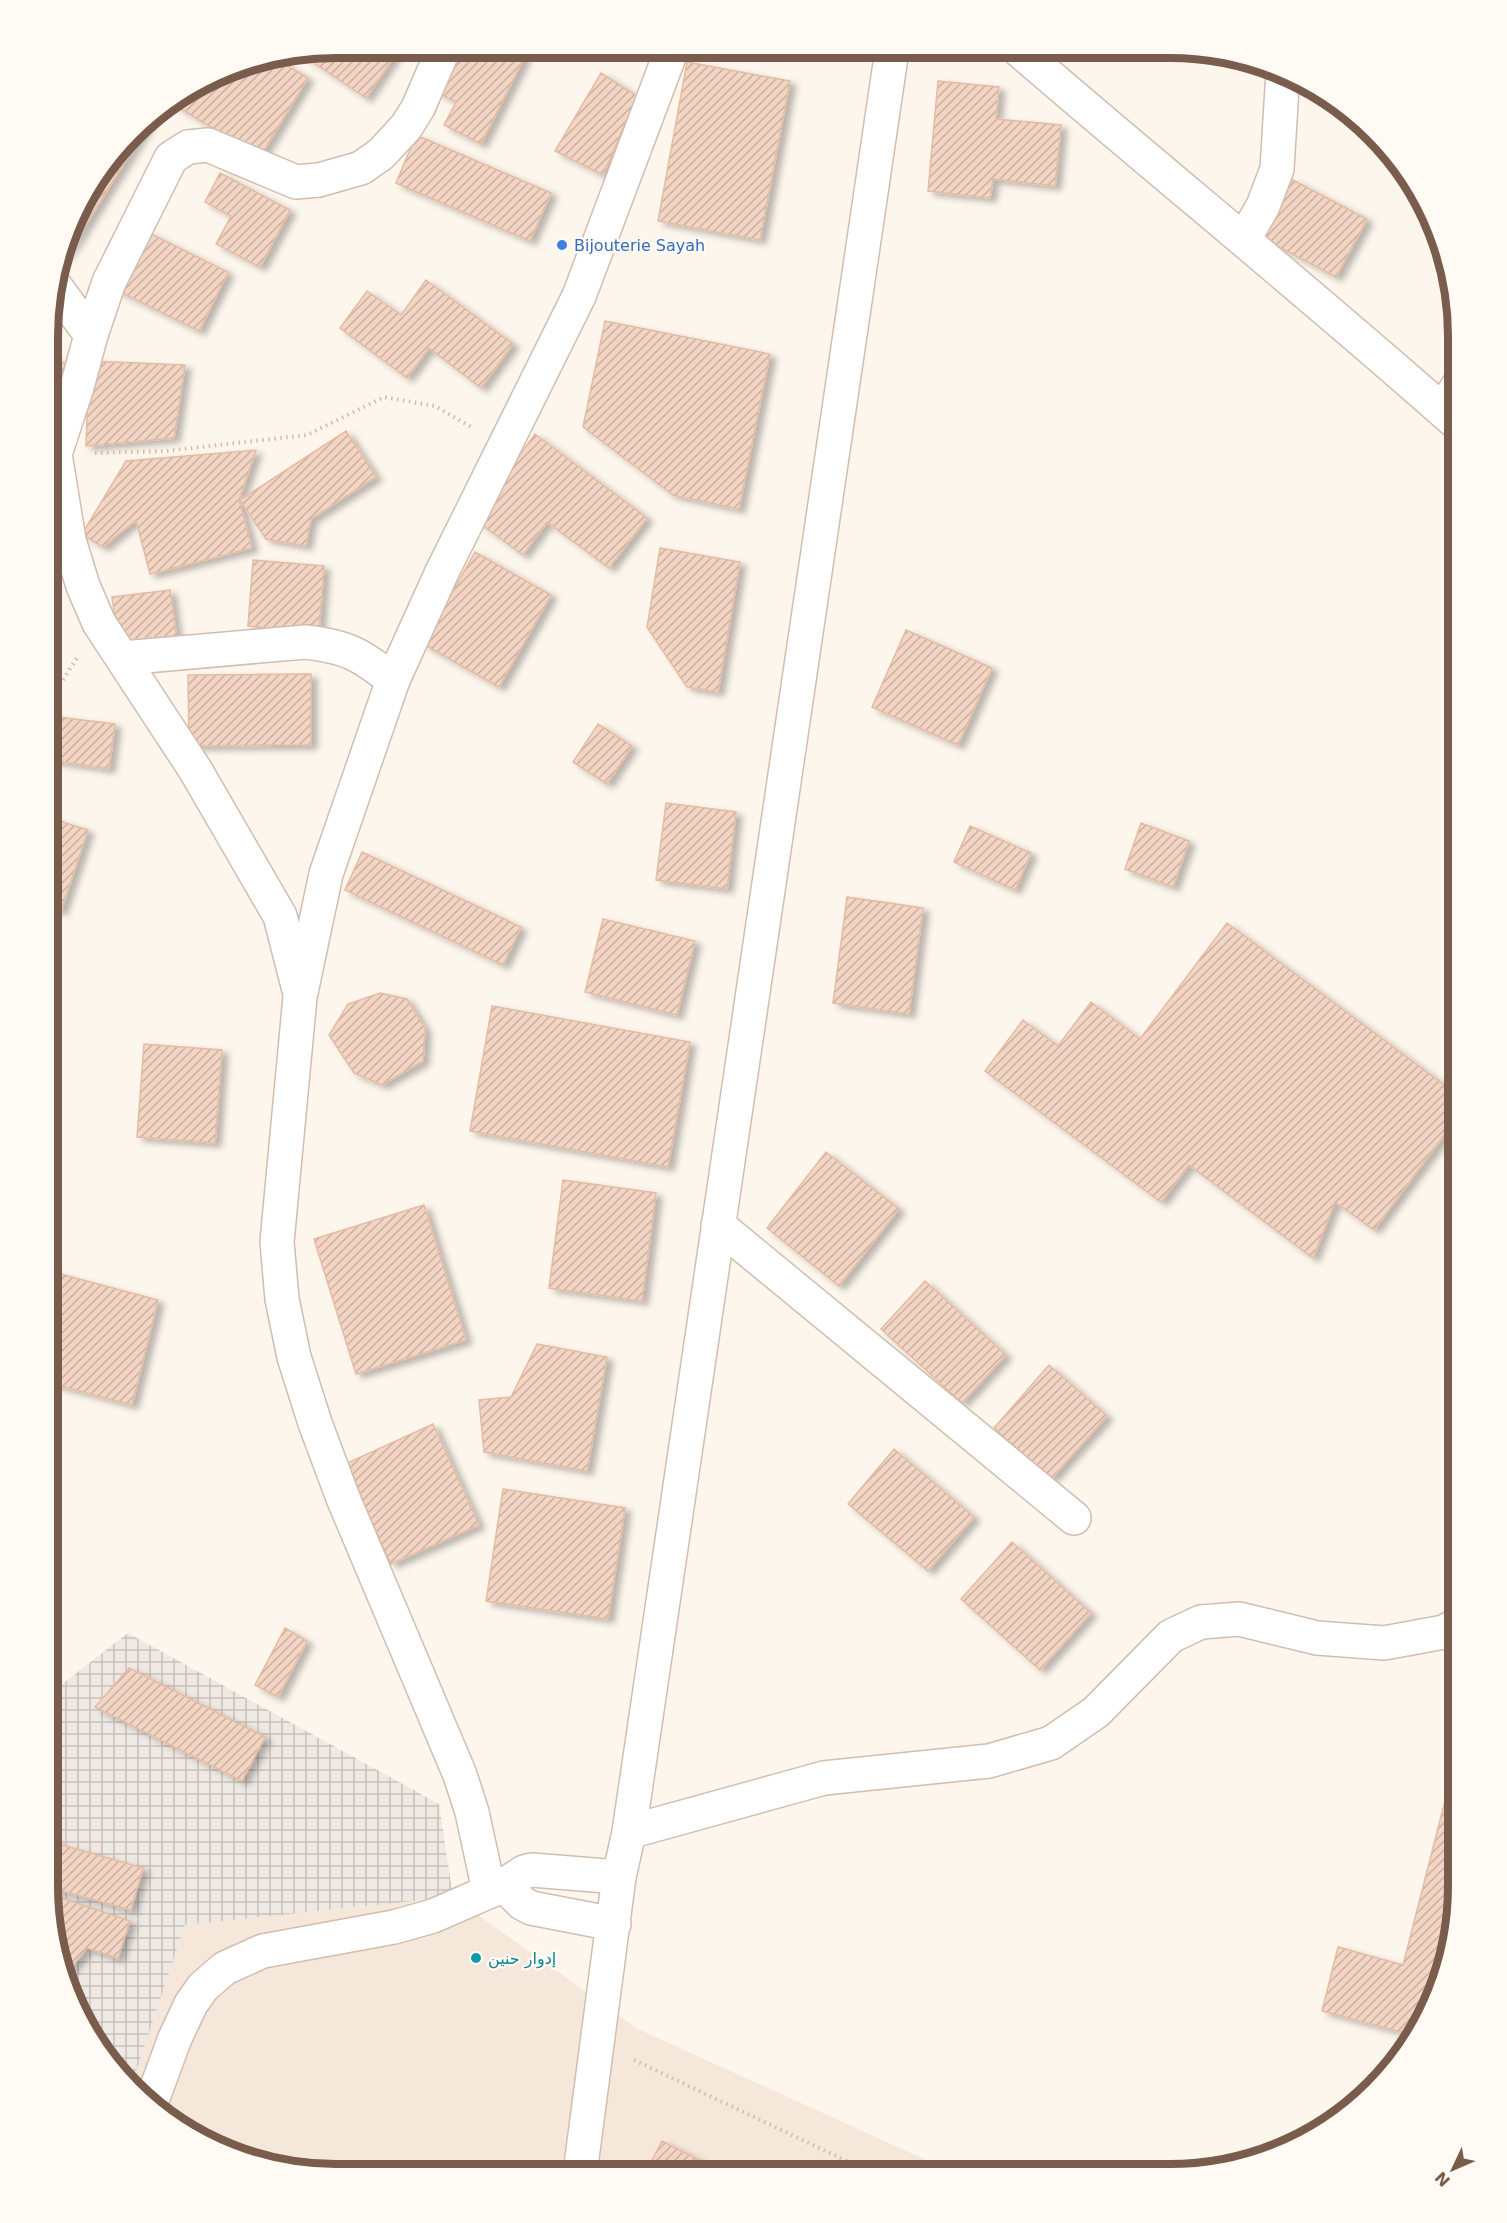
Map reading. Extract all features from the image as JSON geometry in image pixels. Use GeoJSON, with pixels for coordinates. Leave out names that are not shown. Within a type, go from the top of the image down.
{"type":"FeatureCollection","features":[{"type":"Feature","properties":{"kind":"street"},"geometry":{"type":"LineString","coordinates":[[58,445],[109,282],[171,158],[188,147],[207,145],[296,182],[319,180],[361,168],[381,154],[406,127],[418,108],[440,58]]}},
{"type":"Feature","properties":{"kind":"street"},"geometry":{"type":"LineString","coordinates":[[614,1924],[531,1908],[496,1888],[466,1794],[331,1466],[294,1357],[282,1299],[278,1242],[300,997],[327,874],[393,680],[442,572],[579,296],[669,58]]}},
{"type":"Feature","properties":{"kind":"street"},"geometry":{"type":"LineString","coordinates":[[581,2164],[619,1877],[629,1832],[891,58]]}},
{"type":"Feature","properties":{"kind":"street"},"geometry":{"type":"LineString","coordinates":[[1027,58],[1244,239],[1448,415]]}},
{"type":"Feature","properties":{"kind":"street"},"geometry":{"type":"LineString","coordinates":[[1244,239],[1263,206],[1276,169],[1282,82]]}},
{"type":"Feature","properties":{"kind":"street"},"geometry":{"type":"LineString","coordinates":[[62,295],[91,335]]}},
{"type":"Feature","properties":{"kind":"street"},"geometry":{"type":"LineString","coordinates":[[58,472],[69,540],[83,586],[99,623],[196,771],[280,916],[300,997]]}},
{"type":"Feature","properties":{"kind":"street"},"geometry":{"type":"LineString","coordinates":[[123,658],[305,642],[334,645],[360,655],[393,680]]}},
{"type":"Feature","properties":{"kind":"street"},"geometry":{"type":"LineString","coordinates":[[718,1225],[1074,1518]]}},
{"type":"Feature","properties":{"kind":"street"},"geometry":{"type":"LineString","coordinates":[[629,1832],[824,1778],[989,1761],[1051,1743],[1096,1712],[1171,1636],[1201,1622],[1239,1619],[1317,1638],[1384,1643],[1448,1630]]}},
{"type":"Feature","properties":{"kind":"street"},"geometry":{"type":"LineString","coordinates":[[153,2096],[175,2038],[191,2004],[203,1987],[225,1968],[263,1951],[394,1927],[433,1916],[532,1870],[619,1877]]}},
{"type":"Feature","properties":{"kind":"path"},"geometry":{"type":"LineString","coordinates":[[58,454],[166,451],[307,435],[384,397],[435,406],[505,446]]}},
{"type":"Feature","properties":{"kind":"path"},"geometry":{"type":"LineString","coordinates":[[58,687],[99,623]]}},
{"type":"Feature","properties":{"kind":"path"},"geometry":{"type":"LineString","coordinates":[[598,2043],[853,2164]]}},
{"type":"Feature","properties":{"kind":"shaded area"},"geometry":{"type":"Polygon","coordinates":[[[128,1633],[439,1804],[453,1897],[185,1925],[134,2077],[105,2041],[87,2009],[73,1976],[64,1941],[58,1886],[58,1687],[128,1633]]]}},
{"type":"Feature","properties":{"kind":"shaded area"},"geometry":{"type":"Polygon","coordinates":[[[453,1897],[638,2029],[935,2164],[318,2164],[282,2159],[247,2150],[214,2136],[182,2118],[153,2096],[134,2077],[185,1925],[453,1897]]]}},
{"type":"Feature","properties":{"kind":"building"},"geometry":{"type":"Polygon","coordinates":[[[393,58],[366,98],[310,60],[393,58]]]}},
{"type":"Feature","properties":{"kind":"building"},"geometry":{"type":"Polygon","coordinates":[[[450,58],[524,58],[481,144],[444,125],[456,102],[433,90],[450,58]]]}},
{"type":"Feature","properties":{"kind":"building"},"geometry":{"type":"Polygon","coordinates":[[[687,62],[790,81],[760,240],[658,221],[687,62]]]}},
{"type":"Feature","properties":{"kind":"building"},"geometry":{"type":"Polygon","coordinates":[[[284,64],[308,78],[260,157],[179,107],[230,80],[284,64]]]}},
{"type":"Feature","properties":{"kind":"building"},"geometry":{"type":"Polygon","coordinates":[[[601,73],[637,96],[603,175],[555,151],[601,73]]]}},
{"type":"Feature","properties":{"kind":"building"},"geometry":{"type":"Polygon","coordinates":[[[938,81],[999,87],[996,119],[1061,125],[1055,186],[993,179],[990,198],[928,191],[938,81]]]}},
{"type":"Feature","properties":{"kind":"building"},"geometry":{"type":"Polygon","coordinates":[[[416,135],[551,193],[530,241],[396,183],[416,135]]]}},
{"type":"Feature","properties":{"kind":"building"},"geometry":{"type":"Polygon","coordinates":[[[135,145],[75,242],[87,214],[105,182],[135,145]]]}},
{"type":"Feature","properties":{"kind":"building"},"geometry":{"type":"Polygon","coordinates":[[[220,173],[290,210],[260,267],[216,244],[231,216],[205,202],[220,173]]]}},
{"type":"Feature","properties":{"kind":"building"},"geometry":{"type":"Polygon","coordinates":[[[1291,179],[1367,219],[1336,277],[1260,237],[1291,179]]]}},
{"type":"Feature","properties":{"kind":"building"},"geometry":{"type":"Polygon","coordinates":[[[145,231],[228,272],[199,331],[116,290],[145,231]]]}},
{"type":"Feature","properties":{"kind":"building"},"geometry":{"type":"Polygon","coordinates":[[[426,280],[513,344],[481,388],[429,348],[407,378],[340,328],[367,291],[401,315],[426,280]]]}},
{"type":"Feature","properties":{"kind":"building"},"geometry":{"type":"Polygon","coordinates":[[[605,321],[770,354],[739,509],[673,495],[583,427],[605,321]]]}},
{"type":"Feature","properties":{"kind":"building"},"geometry":{"type":"Polygon","coordinates":[[[58,360],[69,366],[58,386],[58,360]]]}},
{"type":"Feature","properties":{"kind":"building"},"geometry":{"type":"Polygon","coordinates":[[[89,361],[185,365],[174,438],[86,446],[89,361]]]}},
{"type":"Feature","properties":{"kind":"building"},"geometry":{"type":"Polygon","coordinates":[[[346,431],[376,477],[311,519],[306,546],[266,539],[240,500],[346,431]]]}},
{"type":"Feature","properties":{"kind":"building"},"geometry":{"type":"Polygon","coordinates":[[[535,434],[647,518],[609,568],[547,522],[523,555],[473,518],[535,434]]]}},
{"type":"Feature","properties":{"kind":"building"},"geometry":{"type":"Polygon","coordinates":[[[256,450],[239,500],[252,548],[150,574],[136,520],[103,547],[82,534],[126,461],[256,450]]]}},
{"type":"Feature","properties":{"kind":"building"},"geometry":{"type":"Polygon","coordinates":[[[660,548],[740,562],[718,692],[687,687],[647,627],[660,548]]]}},
{"type":"Feature","properties":{"kind":"building"},"geometry":{"type":"Polygon","coordinates":[[[475,552],[551,595],[499,687],[423,644],[475,552]]]}},
{"type":"Feature","properties":{"kind":"building"},"geometry":{"type":"Polygon","coordinates":[[[253,560],[324,566],[319,633],[248,626],[253,560]]]}},
{"type":"Feature","properties":{"kind":"building"},"geometry":{"type":"Polygon","coordinates":[[[170,590],[177,640],[119,647],[112,597],[170,590]]]}},
{"type":"Feature","properties":{"kind":"building"},"geometry":{"type":"Polygon","coordinates":[[[906,630],[992,668],[958,745],[872,707],[906,630]]]}},
{"type":"Feature","properties":{"kind":"building"},"geometry":{"type":"Polygon","coordinates":[[[311,674],[311,745],[189,746],[188,675],[311,674]]]}},
{"type":"Feature","properties":{"kind":"building"},"geometry":{"type":"Polygon","coordinates":[[[58,717],[115,724],[109,769],[58,761],[58,717]]]}},
{"type":"Feature","properties":{"kind":"building"},"geometry":{"type":"Polygon","coordinates":[[[598,724],[632,746],[607,784],[573,762],[598,724]]]}},
{"type":"Feature","properties":{"kind":"building"},"geometry":{"type":"Polygon","coordinates":[[[666,803],[736,812],[727,889],[656,880],[666,803]]]}},
{"type":"Feature","properties":{"kind":"building"},"geometry":{"type":"Polygon","coordinates":[[[58,821],[88,830],[61,911],[58,910],[58,821]]]}},
{"type":"Feature","properties":{"kind":"building"},"geometry":{"type":"Polygon","coordinates":[[[1141,823],[1189,841],[1173,887],[1125,869],[1141,823]]]}},
{"type":"Feature","properties":{"kind":"building"},"geometry":{"type":"Polygon","coordinates":[[[970,826],[1031,853],[1015,890],[954,862],[970,826]]]}},
{"type":"Feature","properties":{"kind":"building"},"geometry":{"type":"Polygon","coordinates":[[[362,852],[521,927],[503,965],[345,890],[362,852]]]}},
{"type":"Feature","properties":{"kind":"building"},"geometry":{"type":"Polygon","coordinates":[[[847,897],[923,908],[909,1014],[833,1003],[847,897]]]}},
{"type":"Feature","properties":{"kind":"building"},"geometry":{"type":"Polygon","coordinates":[[[603,919],[695,941],[677,1015],[585,992],[603,919]]]}},
{"type":"Feature","properties":{"kind":"building"},"geometry":{"type":"Polygon","coordinates":[[[1227,923],[1448,1088],[1448,1130],[1374,1230],[1335,1202],[1313,1258],[1189,1165],[1161,1202],[985,1071],[1023,1020],[1058,1046],[1091,1002],[1140,1039],[1227,923]]]}},
{"type":"Feature","properties":{"kind":"building"},"geometry":{"type":"Polygon","coordinates":[[[380,993],[407,999],[425,1029],[423,1061],[382,1085],[354,1073],[329,1035],[348,1004],[380,993]]]}},
{"type":"Feature","properties":{"kind":"building"},"geometry":{"type":"Polygon","coordinates":[[[492,1006],[690,1042],[668,1167],[470,1131],[492,1006]]]}},
{"type":"Feature","properties":{"kind":"building"},"geometry":{"type":"Polygon","coordinates":[[[144,1044],[222,1050],[215,1143],[137,1137],[144,1044]]]}},
{"type":"Feature","properties":{"kind":"building"},"geometry":{"type":"Polygon","coordinates":[[[826,1152],[899,1209],[839,1286],[767,1228],[826,1152]]]}},
{"type":"Feature","properties":{"kind":"building"},"geometry":{"type":"Polygon","coordinates":[[[563,1180],[656,1193],[642,1301],[549,1288],[563,1180]]]}},
{"type":"Feature","properties":{"kind":"building"},"geometry":{"type":"Polygon","coordinates":[[[424,1205],[466,1340],[356,1374],[314,1239],[424,1205]]]}},
{"type":"Feature","properties":{"kind":"building"},"geometry":{"type":"Polygon","coordinates":[[[58,1273],[158,1300],[132,1405],[58,1385],[58,1273]]]}},
{"type":"Feature","properties":{"kind":"building"},"geometry":{"type":"Polygon","coordinates":[[[925,1281],[1006,1355],[962,1403],[881,1329],[925,1281]]]}},
{"type":"Feature","properties":{"kind":"building"},"geometry":{"type":"Polygon","coordinates":[[[537,1344],[607,1357],[587,1471],[484,1452],[479,1400],[511,1397],[537,1344]]]}},
{"type":"Feature","properties":{"kind":"building"},"geometry":{"type":"Polygon","coordinates":[[[1049,1365],[1107,1416],[1051,1479],[994,1428],[1049,1365]]]}},
{"type":"Feature","properties":{"kind":"building"},"geometry":{"type":"Polygon","coordinates":[[[433,1424],[479,1525],[391,1564],[345,1464],[433,1424]]]}},
{"type":"Feature","properties":{"kind":"building"},"geometry":{"type":"Polygon","coordinates":[[[894,1449],[974,1517],[928,1571],[848,1504],[894,1449]]]}},
{"type":"Feature","properties":{"kind":"building"},"geometry":{"type":"Polygon","coordinates":[[[503,1489],[625,1508],[608,1619],[486,1601],[503,1489]]]}},
{"type":"Feature","properties":{"kind":"building"},"geometry":{"type":"Polygon","coordinates":[[[1012,1542],[1091,1613],[1040,1670],[961,1599],[1012,1542]]]}},
{"type":"Feature","properties":{"kind":"building"},"geometry":{"type":"Polygon","coordinates":[[[285,1628],[307,1641],[278,1697],[255,1685],[285,1628]]]}},
{"type":"Feature","properties":{"kind":"building"},"geometry":{"type":"Polygon","coordinates":[[[129,1668],[265,1737],[242,1781],[95,1707],[129,1668]]]}},
{"type":"Feature","properties":{"kind":"building"},"geometry":{"type":"Polygon","coordinates":[[[1448,1789],[1446,1923],[1434,1976],[1411,2026],[1407,2033],[1322,2011],[1338,1947],[1403,1965],[1448,1789]]]}},
{"type":"Feature","properties":{"kind":"building"},"geometry":{"type":"Polygon","coordinates":[[[58,1844],[143,1868],[131,1910],[58,1890],[58,1844]]]}},
{"type":"Feature","properties":{"kind":"building"},"geometry":{"type":"Polygon","coordinates":[[[59,1897],[130,1921],[118,1958],[87,1948],[71,1968],[64,1941],[59,1897]]]}},
{"type":"Feature","properties":{"kind":"building"},"geometry":{"type":"Polygon","coordinates":[[[662,2141],[707,2164],[650,2164],[662,2141]]]}},
{"type":"Feature","properties":{"kind":"place","name":"Bijouterie Sayah"},"geometry":{"type":"Point","coordinates":[562,245]}},
{"type":"Feature","properties":{"kind":"place","name":"إدوار حنين"},"geometry":{"type":"Point","coordinates":[476,1958]}}]}
